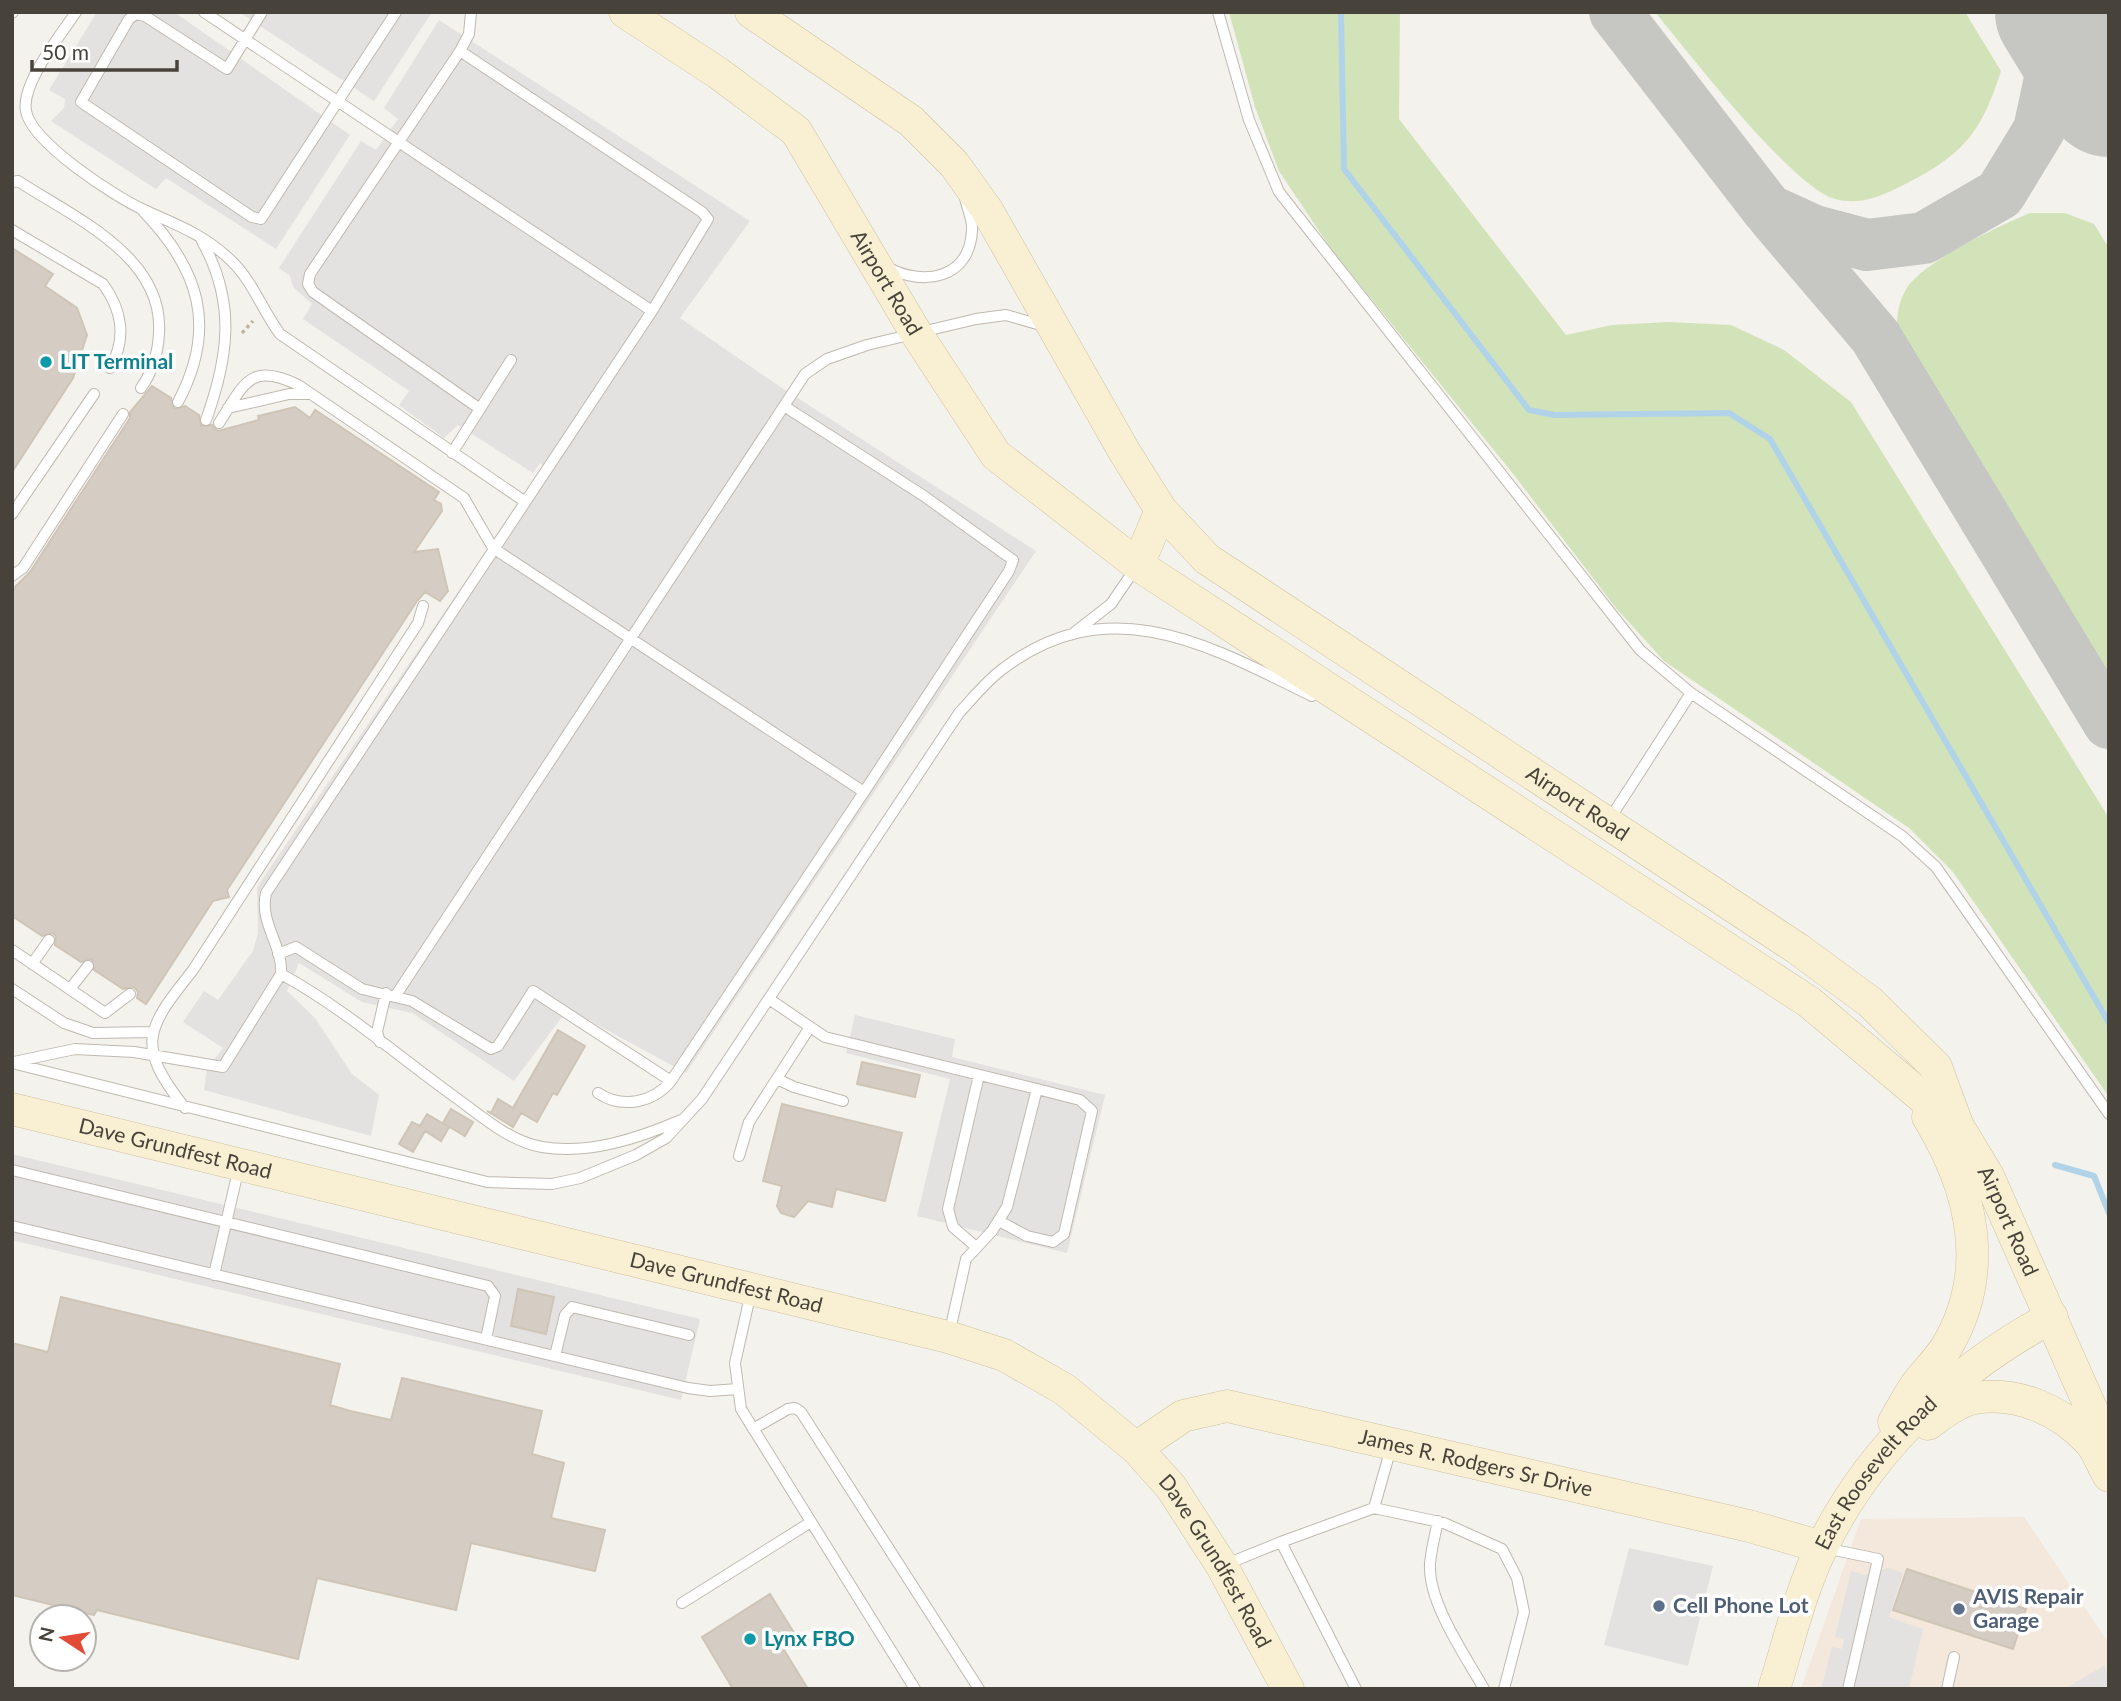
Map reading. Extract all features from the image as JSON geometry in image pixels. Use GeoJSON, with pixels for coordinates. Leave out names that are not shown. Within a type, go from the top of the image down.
{"type":"FeatureCollection","features":[{"type":"Feature","properties":{"kind":"main road","name":"Airport Road"},"geometry":{"type":"LineString","coordinates":[[625,12],[718,73],[796,131],[916,333],[996,455],[1138,565],[1809,1002],[1959,1128]]}},
{"type":"Feature","properties":{"kind":"main road","name":"Airport Road"},"geometry":{"type":"LineString","coordinates":[[751,12],[911,121],[954,164],[987,211],[1161,510],[1216,565],[1606,825],[1798,948],[1870,1002],[1936,1067],[1959,1128],[1988,1176],[2109,1449]]}},
{"type":"Feature","properties":{"kind":"main road"},"geometry":{"type":"LineString","coordinates":[[1138,565],[1161,510]]}},
{"type":"Feature","properties":{"kind":"main road"},"geometry":{"type":"LineString","coordinates":[[1857,1488],[1915,1387],[1944,1350],[1957,1326],[1972,1275],[1972,1222],[1965,1196],[1944,1144],[1909,1086]]}},
{"type":"Feature","properties":{"kind":"main road","name":"Dave Grundfest Road"},"geometry":{"type":"LineString","coordinates":[[12,1109],[948,1337],[1004,1355],[1064,1390],[1136,1448],[1171,1487],[1222,1566],[1288,1689]]}},
{"type":"Feature","properties":{"kind":"main road","name":"East Roosevelt Road"},"geometry":{"type":"LineString","coordinates":[[1774,1689],[1806,1587],[1822,1547],[1857,1488],[1921,1410],[1983,1357],[2052,1317]]}},
{"type":"Feature","properties":{"kind":"main road"},"geometry":{"type":"LineString","coordinates":[[1857,1488],[1919,1429],[1956,1405],[1974,1398],[2012,1398],[2052,1410],[2089,1440],[2109,1476]]}},
{"type":"Feature","properties":{"kind":"main road","name":"James R. Rodgers Sr Drive"},"geometry":{"type":"LineString","coordinates":[[1136,1448],[1183,1416],[1227,1406],[1749,1526],[1822,1547]]}},
{"type":"Feature","properties":{"kind":"lane"},"geometry":{"type":"LineString","coordinates":[[76,12],[31,83],[26,111],[41,139],[141,209],[199,235],[246,274],[266,316],[280,334],[524,501]]}},
{"type":"Feature","properties":{"kind":"lane"},"geometry":{"type":"LineString","coordinates":[[204,12],[652,311]]}},
{"type":"Feature","properties":{"kind":"lane"},"geometry":{"type":"LineString","coordinates":[[262,12],[226,69],[145,16],[136,14],[129,19],[83,94],[81,102],[252,217],[261,219],[396,12]]}},
{"type":"Feature","properties":{"kind":"lane"},"geometry":{"type":"LineString","coordinates":[[471,12],[469,34],[460,51],[310,274],[308,284],[313,292],[480,409]]}},
{"type":"Feature","properties":{"kind":"lane"},"geometry":{"type":"LineString","coordinates":[[1217,12],[1249,120],[1279,192],[1640,650],[1691,693],[1902,836],[1936,867],[2109,1114]]}},
{"type":"Feature","properties":{"kind":"lane"},"geometry":{"type":"LineString","coordinates":[[12,1063],[75,1049],[153,1055],[223,1067],[281,974],[278,954],[264,918],[266,893],[652,311],[708,219],[702,212],[460,51]]}},
{"type":"Feature","properties":{"kind":"lane"},"geometry":{"type":"LineString","coordinates":[[872,259],[901,275],[918,279],[947,272],[962,260],[971,241],[973,226],[954,164]]}},
{"type":"Feature","properties":{"kind":"lane"},"geometry":{"type":"LineString","coordinates":[[12,182],[18,181],[113,244],[151,284],[158,305],[157,353],[150,374],[141,388]]}},
{"type":"Feature","properties":{"kind":"lane"},"geometry":{"type":"LineString","coordinates":[[141,209],[170,239],[191,280],[198,306],[197,352],[191,379],[178,402]]}},
{"type":"Feature","properties":{"kind":"lane"},"geometry":{"type":"LineString","coordinates":[[12,230],[103,284],[113,298],[121,330],[119,349],[110,368]]}},
{"type":"Feature","properties":{"kind":"lane"},"geometry":{"type":"LineString","coordinates":[[199,235],[217,267],[224,292],[226,332],[218,387],[206,420]]}},
{"type":"Feature","properties":{"kind":"lane"},"geometry":{"type":"LineString","coordinates":[[380,1042],[377,1032],[391,994],[805,374],[827,359],[916,333],[1006,315],[1056,331]]}},
{"type":"Feature","properties":{"kind":"lane"},"geometry":{"type":"LineString","coordinates":[[452,453],[512,360]]}},
{"type":"Feature","properties":{"kind":"lane"},"geometry":{"type":"LineString","coordinates":[[219,423],[247,382],[259,375],[273,374],[310,394],[464,498],[493,548],[864,792]]}},
{"type":"Feature","properties":{"kind":"lane"},"geometry":{"type":"LineString","coordinates":[[12,514],[94,394]]}},
{"type":"Feature","properties":{"kind":"lane"},"geometry":{"type":"LineString","coordinates":[[228,408],[289,394],[310,394]]}},
{"type":"Feature","properties":{"kind":"lane"},"geometry":{"type":"LineString","coordinates":[[598,1093],[613,1101],[640,1102],[663,1090],[671,1081],[864,792],[1009,571],[1013,560],[924,496],[784,406]]}},
{"type":"Feature","properties":{"kind":"lane"},"geometry":{"type":"LineString","coordinates":[[12,576],[23,568],[123,414]]}},
{"type":"Feature","properties":{"kind":"lane"},"geometry":{"type":"LineString","coordinates":[[12,1063],[487,1182],[552,1184],[598,1171],[666,1138],[687,1117],[769,999],[959,713],[1003,668],[1028,653],[1075,632],[1111,604],[1138,565]]}},
{"type":"Feature","properties":{"kind":"lane"},"geometry":{"type":"LineString","coordinates":[[185,1108],[162,1079],[153,1055],[152,1032],[168,1000],[192,970],[418,623],[423,606]]}},
{"type":"Feature","properties":{"kind":"lane"},"geometry":{"type":"LineString","coordinates":[[1075,632],[1135,628],[1187,638],[1427,751]]}},
{"type":"Feature","properties":{"kind":"lane"},"geometry":{"type":"LineString","coordinates":[[1606,825],[1691,693]]}},
{"type":"Feature","properties":{"kind":"lane"},"geometry":{"type":"LineString","coordinates":[[32,964],[49,940]]}},
{"type":"Feature","properties":{"kind":"lane"},"geometry":{"type":"LineString","coordinates":[[278,954],[296,947],[362,989],[391,994],[419,1005],[491,1049],[498,1046],[533,991],[671,1081]]}},
{"type":"Feature","properties":{"kind":"lane"},"geometry":{"type":"LineString","coordinates":[[12,950],[106,1013],[130,994]]}},
{"type":"Feature","properties":{"kind":"lane"},"geometry":{"type":"LineString","coordinates":[[70,989],[88,966]]}},
{"type":"Feature","properties":{"kind":"lane"},"geometry":{"type":"LineString","coordinates":[[281,974],[494,1124],[528,1143],[541,1147],[597,1146],[651,1133],[687,1117]]}},
{"type":"Feature","properties":{"kind":"lane"},"geometry":{"type":"LineString","coordinates":[[12,989],[64,1023],[93,1033],[152,1032]]}},
{"type":"Feature","properties":{"kind":"lane"},"geometry":{"type":"LineString","coordinates":[[769,999],[825,1037],[1080,1100],[1092,1111],[1064,1234],[1053,1242],[1027,1236],[999,1221]]}},
{"type":"Feature","properties":{"kind":"lane"},"geometry":{"type":"LineString","coordinates":[[739,1156],[749,1122],[810,1027]]}},
{"type":"Feature","properties":{"kind":"lane"},"geometry":{"type":"LineString","coordinates":[[975,1246],[953,1227],[948,1209],[979,1075]]}},
{"type":"Feature","properties":{"kind":"lane"},"geometry":{"type":"LineString","coordinates":[[777,1079],[794,1087],[843,1101]]}},
{"type":"Feature","properties":{"kind":"lane"},"geometry":{"type":"LineString","coordinates":[[948,1337],[966,1259],[999,1221],[1013,1191],[1037,1090]]}},
{"type":"Feature","properties":{"kind":"lane"},"geometry":{"type":"LineString","coordinates":[[214,1275],[239,1165]]}},
{"type":"Feature","properties":{"kind":"lane"},"geometry":{"type":"LineString","coordinates":[[12,1170],[488,1286],[495,1296],[486,1339]]}},
{"type":"Feature","properties":{"kind":"lane"},"geometry":{"type":"LineString","coordinates":[[12,1226],[696,1390],[738,1389]]}},
{"type":"Feature","properties":{"kind":"lane"},"geometry":{"type":"LineString","coordinates":[[752,1290],[735,1363],[741,1409],[915,1689]]}},
{"type":"Feature","properties":{"kind":"lane"},"geometry":{"type":"LineString","coordinates":[[555,1356],[565,1315],[572,1307],[689,1335]]}},
{"type":"Feature","properties":{"kind":"lane"},"geometry":{"type":"LineString","coordinates":[[753,1429],[788,1409],[796,1408],[802,1412],[979,1689]]}},
{"type":"Feature","properties":{"kind":"lane"},"geometry":{"type":"LineString","coordinates":[[1374,1508],[1393,1444]]}},
{"type":"Feature","properties":{"kind":"lane"},"geometry":{"type":"LineString","coordinates":[[1222,1566],[1374,1508],[1438,1521],[1502,1549],[1517,1578],[1524,1612],[1504,1689]]}},
{"type":"Feature","properties":{"kind":"lane"},"geometry":{"type":"LineString","coordinates":[[1438,1521],[1430,1566],[1432,1585],[1446,1621],[1484,1689]]}},
{"type":"Feature","properties":{"kind":"lane"},"geometry":{"type":"LineString","coordinates":[[682,1603],[811,1522]]}},
{"type":"Feature","properties":{"kind":"lane"},"geometry":{"type":"LineString","coordinates":[[1281,1542],[1356,1689]]}},
{"type":"Feature","properties":{"kind":"lane"},"geometry":{"type":"LineString","coordinates":[[1822,1547],[1878,1559],[1847,1689]]}},
{"type":"Feature","properties":{"kind":"lane"},"geometry":{"type":"LineString","coordinates":[[1947,1689],[1954,1657]]}},
{"type":"Feature","properties":{"kind":"path"},"geometry":{"type":"LineString","coordinates":[[242,333],[253,321]]}},
{"type":"Feature","properties":{"kind":"shaded area"},"geometry":{"type":"Polygon","coordinates":[[[97,12],[174,12],[350,135],[276,249],[166,178],[156,189],[51,121],[64,108],[65,99],[49,90],[97,12]]]}},
{"type":"Feature","properties":{"kind":"shaded area"},"geometry":{"type":"Polygon","coordinates":[[[239,12],[432,12],[374,101],[239,12]]]}},
{"type":"Feature","properties":{"kind":"shaded area"},"geometry":{"type":"Polygon","coordinates":[[[439,20],[750,221],[680,318],[779,386],[1036,551],[686,1073],[568,1009],[514,1081],[412,1013],[362,1002],[299,963],[287,991],[315,1018],[352,1074],[379,1095],[371,1136],[204,1090],[207,1069],[223,1048],[183,1022],[204,991],[218,1000],[253,951],[258,933],[257,887],[544,466],[540,463],[533,473],[458,425],[444,438],[399,405],[409,391],[303,319],[312,304],[293,287],[290,276],[279,268],[361,141],[376,150],[398,119],[384,108],[439,20]]]}},
{"type":"Feature","properties":{"kind":"shaded area"},"geometry":{"type":"Polygon","coordinates":[[[855,1015],[955,1039],[952,1057],[1105,1095],[1067,1253],[917,1216],[950,1079],[846,1053],[855,1015]]]}},
{"type":"Feature","properties":{"kind":"shaded area"},"geometry":{"type":"Polygon","coordinates":[[[12,1154],[700,1319],[681,1400],[12,1240],[12,1154]]]}},
{"type":"Feature","properties":{"kind":"shaded area"},"geometry":{"type":"Polygon","coordinates":[[[2024,1517],[2109,1644],[2109,1689],[1801,1689],[1861,1519],[2024,1517]]]}},
{"type":"Feature","properties":{"kind":"shaded area","name":"Cell Phone Lot"},"geometry":{"type":"Polygon","coordinates":[[[1629,1548],[1713,1566],[1688,1666],[1604,1645],[1629,1548]]]}},
{"type":"Feature","properties":{"kind":"shaded area"},"geometry":{"type":"Polygon","coordinates":[[[1888,1568],[1903,1573],[1889,1617],[1923,1629],[1909,1689],[1821,1689],[1832,1647],[1842,1649],[1844,1639],[1835,1637],[1851,1571],[1865,1575],[1888,1568]]]}},
{"type":"Feature","properties":{"kind":"shaded area"},"geometry":{"type":"Polygon","coordinates":[[[2104,1666],[2109,1674],[2109,1689],[2064,1689],[2104,1666]]]}},
{"type":"Feature","properties":{"kind":"green space"},"geometry":{"type":"Polygon","coordinates":[[[1229,12],[1400,12],[1399,119],[1566,335],[1612,325],[1669,322],[1731,325],[1784,350],[1851,402],[2109,818],[2109,1097],[1953,872],[1909,828],[1664,661],[1616,608],[1514,475],[1331,249],[1279,171],[1255,107],[1229,12]]]}},
{"type":"Feature","properties":{"kind":"green space"},"geometry":{"type":"Polygon","coordinates":[[[1655,12],[1965,12],[2001,71],[1980,122],[1961,147],[1948,158],[1933,169],[1886,193],[1867,200],[1846,201],[1835,199],[1816,189],[1793,170],[1741,116],[1655,12]]]}},
{"type":"Feature","properties":{"kind":"green space"},"geometry":{"type":"Polygon","coordinates":[[[2030,213],[2065,213],[2094,224],[2109,248],[2109,690],[1902,355],[1898,338],[1899,307],[1913,280],[1962,246],[2030,213]]]}},
{"type":"Feature","properties":{"kind":"building","name":"LIT Terminal"},"geometry":{"type":"Polygon","coordinates":[[[12,248],[53,274],[45,286],[77,308],[87,335],[73,378],[12,472],[12,248]]]}},
{"type":"Feature","properties":{"kind":"building"},"geometry":{"type":"Polygon","coordinates":[[[152,386],[171,398],[174,409],[185,406],[199,415],[201,426],[212,425],[218,431],[259,420],[258,416],[295,407],[310,418],[315,410],[439,492],[434,500],[441,504],[442,511],[414,552],[438,549],[448,591],[440,601],[425,592],[417,601],[227,890],[229,897],[213,901],[146,1004],[137,998],[138,992],[134,987],[123,989],[94,970],[92,959],[81,962],[55,945],[56,937],[53,933],[42,936],[12,916],[12,590],[30,572],[130,418],[130,412],[152,386]]]}},
{"type":"Feature","properties":{"kind":"building"},"geometry":{"type":"Polygon","coordinates":[[[558,1030],[585,1046],[557,1095],[553,1093],[537,1122],[521,1113],[513,1127],[487,1111],[491,1113],[498,1099],[513,1108],[558,1030]]]}},
{"type":"Feature","properties":{"kind":"building"},"geometry":{"type":"Polygon","coordinates":[[[862,1062],[920,1075],[915,1097],[857,1084],[862,1062]]]}},
{"type":"Feature","properties":{"kind":"building"},"geometry":{"type":"Polygon","coordinates":[[[782,1104],[902,1133],[885,1201],[836,1189],[832,1207],[808,1201],[794,1217],[781,1213],[777,1206],[782,1186],[763,1181],[782,1104]]]}},
{"type":"Feature","properties":{"kind":"building"},"geometry":{"type":"Polygon","coordinates":[[[451,1109],[473,1122],[465,1136],[443,1123],[451,1109]]]}},
{"type":"Feature","properties":{"kind":"building"},"geometry":{"type":"Polygon","coordinates":[[[427,1114],[449,1127],[441,1141],[425,1131],[413,1152],[399,1144],[412,1122],[420,1126],[427,1114]]]}},
{"type":"Feature","properties":{"kind":"building"},"geometry":{"type":"Polygon","coordinates":[[[518,1289],[554,1297],[546,1334],[511,1326],[518,1289]]]}},
{"type":"Feature","properties":{"kind":"building"},"geometry":{"type":"Polygon","coordinates":[[[61,1297],[340,1364],[330,1405],[350,1411],[391,1420],[402,1378],[542,1411],[532,1454],[564,1463],[551,1518],[605,1530],[595,1571],[471,1543],[456,1610],[317,1578],[298,1659],[98,1610],[98,1603],[45,1603],[12,1595],[12,1343],[48,1352],[61,1297]]]}},
{"type":"Feature","properties":{"kind":"building","name":"AVIS Repair Garage"},"geometry":{"type":"Polygon","coordinates":[[[1907,1569],[2026,1609],[2013,1649],[1893,1610],[1907,1569]]]}},
{"type":"Feature","properties":{"kind":"building","name":"Lynx FBO"},"geometry":{"type":"Polygon","coordinates":[[[770,1594],[799,1641],[784,1650],[808,1689],[733,1689],[702,1637],[770,1594]]]}},
{"type":"Feature","properties":{"kind":"waterway"},"geometry":{"type":"LineString","coordinates":[[1341,12],[1344,169],[1529,410],[1555,415],[1729,413],[1770,439],[2109,1023]]}},
{"type":"Feature","properties":{"kind":"waterway"},"geometry":{"type":"LineString","coordinates":[[2055,1165],[2094,1176],[2109,1213]]}},
{"type":"Feature","properties":{"kind":"taxiway"},"geometry":{"type":"LineString","coordinates":[[1615,12],[1768,210],[1814,231],[1867,245],[1924,238],[2000,194],[2039,130],[2059,37],[2052,12]]}},
{"type":"Feature","properties":{"kind":"taxiway"},"geometry":{"type":"LineString","coordinates":[[1772,215],[1875,336],[2109,723]]}},
{"type":"Feature","properties":{"kind":"runway"},"geometry":{"type":"LineString","coordinates":[[2060,12],[2109,92]]}},
{"type":"Feature","properties":{"kind":"place","name":"LIT Terminal"},"geometry":{"type":"Point","coordinates":[46,362]}},
{"type":"Feature","properties":{"kind":"place","name":"Cell Phone Lot"},"geometry":{"type":"Point","coordinates":[1659,1606]}},
{"type":"Feature","properties":{"kind":"place","name":"AVIS Repair Garage"},"geometry":{"type":"Point","coordinates":[1959,1609]}},
{"type":"Feature","properties":{"kind":"place","name":"Lynx FBO"},"geometry":{"type":"Point","coordinates":[750,1639]}}]}
